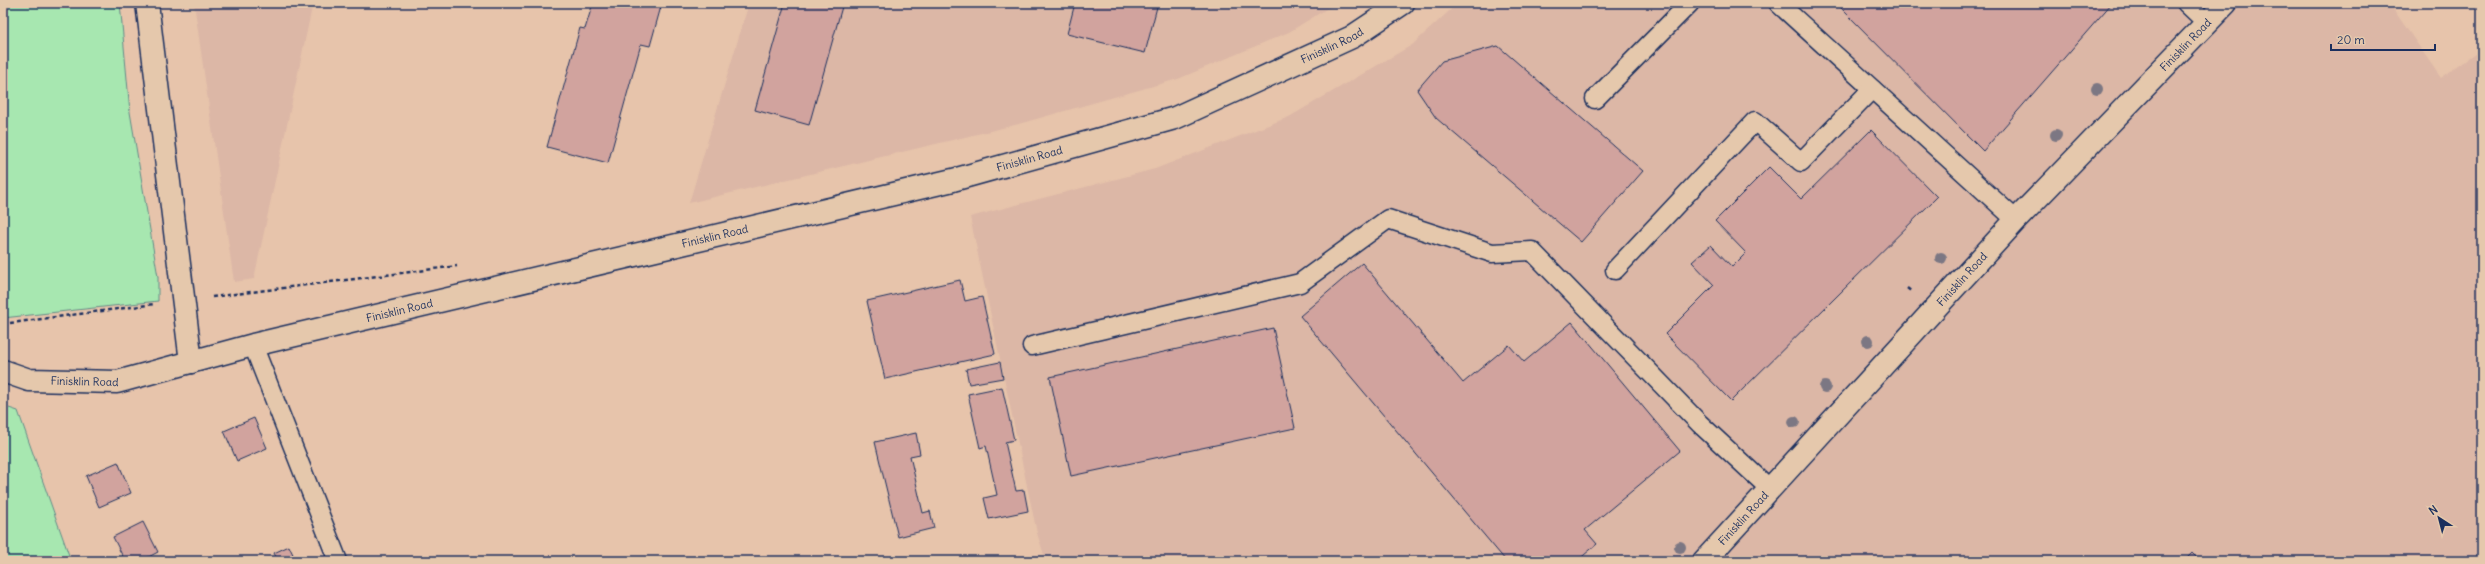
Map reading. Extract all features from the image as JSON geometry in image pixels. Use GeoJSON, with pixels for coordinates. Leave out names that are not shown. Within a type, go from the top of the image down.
{"type":"FeatureCollection","features":[{"type":"Feature","properties":{"kind":"street"},"geometry":{"type":"LineString","coordinates":[[147,3],[191,362]]}},
{"type":"Feature","properties":{"kind":"street","name":"Finisklin Road"},"geometry":{"type":"LineString","coordinates":[[3,371],[29,380],[118,382],[253,345],[901,193],[1174,118],[1352,37],[1403,3]]}},
{"type":"Feature","properties":{"kind":"street","name":"Finisklin Road"},"geometry":{"type":"LineString","coordinates":[[1704,561],[2016,220],[2226,3]]}},
{"type":"Feature","properties":{"kind":"lane"},"geometry":{"type":"LineString","coordinates":[[1595,99],[1690,3]]}},
{"type":"Feature","properties":{"kind":"lane"},"geometry":{"type":"LineString","coordinates":[[1778,3],[2016,220]]}},
{"type":"Feature","properties":{"kind":"lane"},"geometry":{"type":"LineString","coordinates":[[2186,3],[2206,22]]}},
{"type":"Feature","properties":{"kind":"lane"},"geometry":{"type":"LineString","coordinates":[[1615,270],[1755,121],[1801,162],[1872,89]]}},
{"type":"Feature","properties":{"kind":"lane"},"geometry":{"type":"LineString","coordinates":[[1032,346],[1300,283],[1388,219],[1492,253],[1532,251],[1700,424],[1770,489]]}},
{"type":"Feature","properties":{"kind":"lane"},"geometry":{"type":"LineString","coordinates":[[253,345],[338,561]]}},
{"type":"Feature","properties":{"kind":"path"},"geometry":{"type":"LineString","coordinates":[[3,324],[452,265],[460,266]]}},
{"type":"Feature","properties":{"kind":"shaded area"},"geometry":{"type":"Polygon","coordinates":[[[194,3],[313,3],[254,279],[234,282],[194,3]]]}},
{"type":"Feature","properties":{"kind":"shaded area"},"geometry":{"type":"Polygon","coordinates":[[[749,3],[1336,3],[1289,32],[1178,79],[1015,125],[689,203],[749,3]]]}},
{"type":"Feature","properties":{"kind":"shaded area"},"geometry":{"type":"Polygon","coordinates":[[[1458,3],[2389,3],[2441,78],[2482,49],[2482,561],[1046,561],[1037,533],[970,217],[1155,169],[1289,117],[1412,45],[1458,3]]]}},
{"type":"Feature","properties":{"kind":"green space"},"geometry":{"type":"Polygon","coordinates":[[[3,3],[120,3],[130,112],[158,277],[158,301],[3,318],[3,3]]]}},
{"type":"Feature","properties":{"kind":"green space"},"geometry":{"type":"Polygon","coordinates":[[[3,406],[18,411],[71,561],[3,561],[3,406]]]}},
{"type":"Feature","properties":{"kind":"building"},"geometry":{"type":"Polygon","coordinates":[[[593,3],[662,3],[650,46],[641,44],[608,163],[547,147],[580,28],[585,29],[593,3]]]}},
{"type":"Feature","properties":{"kind":"building"},"geometry":{"type":"Polygon","coordinates":[[[785,3],[843,3],[809,125],[755,110],[785,3]]]}},
{"type":"Feature","properties":{"kind":"building"},"geometry":{"type":"Polygon","coordinates":[[[1075,3],[1158,3],[1145,53],[1067,34],[1075,3]]]}},
{"type":"Feature","properties":{"kind":"building"},"geometry":{"type":"Polygon","coordinates":[[[1836,3],[2112,3],[1983,151],[1836,3]]]}},
{"type":"Feature","properties":{"kind":"building"},"geometry":{"type":"Polygon","coordinates":[[[1498,46],[1643,171],[1581,242],[1436,118],[1417,90],[1442,61],[1498,46]]]}},
{"type":"Feature","properties":{"kind":"building"},"geometry":{"type":"Polygon","coordinates":[[[1871,130],[1937,197],[1731,401],[1665,334],[1714,285],[1692,262],[1711,245],[1732,267],[1746,253],[1715,221],[1769,167],[1801,199],[1871,130]]]}},
{"type":"Feature","properties":{"kind":"building"},"geometry":{"type":"Polygon","coordinates":[[[1362,263],[1463,383],[1509,345],[1524,362],[1572,322],[1680,451],[1585,530],[1597,544],[1577,561],[1506,561],[1300,316],[1362,263]]]}},
{"type":"Feature","properties":{"kind":"building"},"geometry":{"type":"Polygon","coordinates":[[[960,280],[965,301],[982,297],[995,354],[885,379],[867,301],[960,280]]]}},
{"type":"Feature","properties":{"kind":"building"},"geometry":{"type":"Polygon","coordinates":[[[1273,328],[1295,428],[1071,476],[1050,377],[1273,328]]]}},
{"type":"Feature","properties":{"kind":"building"},"geometry":{"type":"Polygon","coordinates":[[[1000,362],[1003,378],[969,384],[966,369],[1000,362]]]}},
{"type":"Feature","properties":{"kind":"building"},"geometry":{"type":"Polygon","coordinates":[[[1002,387],[1014,440],[1005,442],[1016,491],[1024,490],[1028,511],[989,519],[984,498],[997,495],[986,446],[980,448],[968,394],[1002,387]]]}},
{"type":"Feature","properties":{"kind":"building"},"geometry":{"type":"Polygon","coordinates":[[[254,418],[267,448],[237,461],[224,431],[254,418]]]}},
{"type":"Feature","properties":{"kind":"building"},"geometry":{"type":"Polygon","coordinates":[[[916,433],[920,454],[910,456],[923,513],[930,511],[934,528],[898,537],[875,442],[916,433]]]}},
{"type":"Feature","properties":{"kind":"building"},"geometry":{"type":"Polygon","coordinates":[[[118,462],[131,493],[99,507],[86,476],[118,462]]]}},
{"type":"Feature","properties":{"kind":"building"},"geometry":{"type":"Polygon","coordinates":[[[143,522],[158,552],[141,561],[125,561],[113,537],[143,522]]]}},
{"type":"Feature","properties":{"kind":"building"},"geometry":{"type":"Polygon","coordinates":[[[289,546],[296,561],[278,561],[274,553],[289,546]]]}},
{"type":"Feature","properties":{"kind":"building"},"geometry":{"type":"Polygon","coordinates":[[[2192,553],[2200,561],[2184,561],[2192,553]]]}}]}
